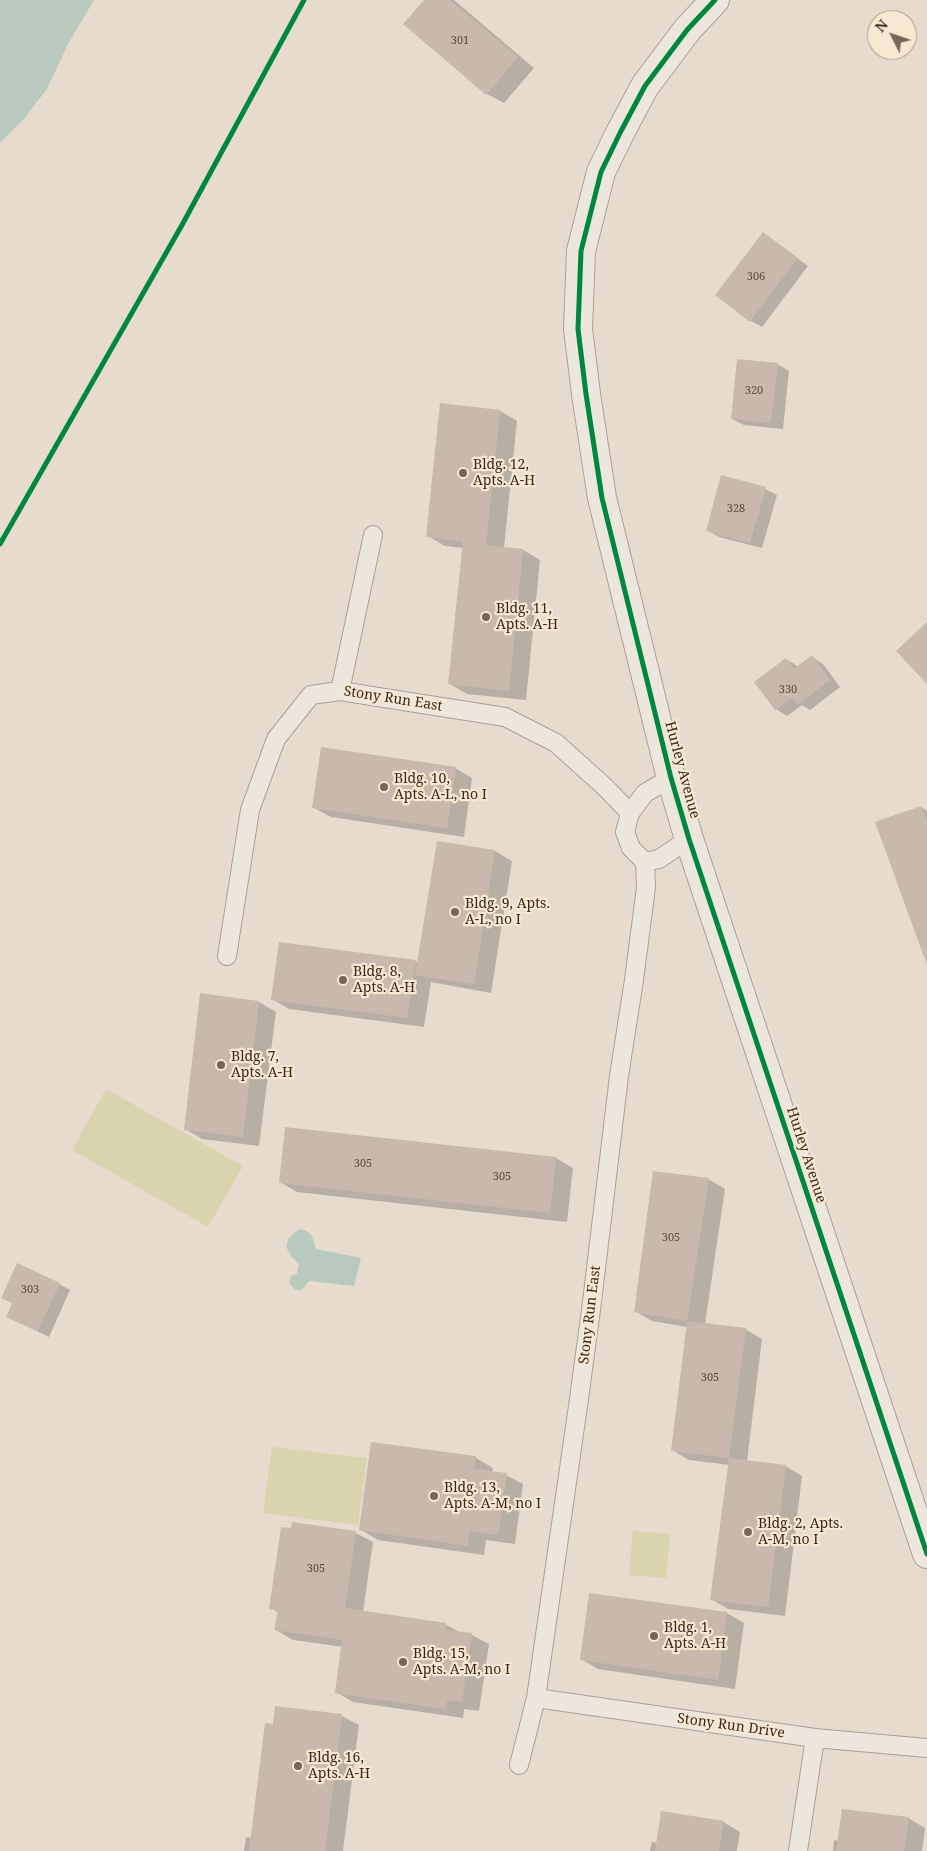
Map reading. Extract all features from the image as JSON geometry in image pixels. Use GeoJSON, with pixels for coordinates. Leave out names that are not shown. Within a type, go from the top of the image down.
{"type":"FeatureCollection","features":[{"type":"Feature","properties":{"kind":"street","name":"Hurley Avenue"},"geometry":{"type":"LineString","coordinates":[[715,0],[687,30],[645,86],[601,172],[581,251],[578,329],[586,394],[602,498],[671,778],[689,839],[927,1554]]}},
{"type":"Feature","properties":{"kind":"lane"},"geometry":{"type":"LineString","coordinates":[[340,690],[373,535]]}},
{"type":"Feature","properties":{"kind":"lane","name":"Stony Run East"},"geometry":{"type":"LineString","coordinates":[[227,956],[250,810],[276,739],[311,695],[340,690],[505,717],[556,743],[606,787],[630,813]]}},
{"type":"Feature","properties":{"kind":"lane"},"geometry":{"type":"LineString","coordinates":[[671,778],[645,793],[630,813],[625,832],[631,848],[645,862],[659,859],[689,839]]}},
{"type":"Feature","properties":{"kind":"lane","name":"Stony Run East"},"geometry":{"type":"LineString","coordinates":[[519,1765],[536,1698],[591,1312],[619,1076],[646,886],[645,862]]}},
{"type":"Feature","properties":{"kind":"lane","name":"Stony Run Drive"},"geometry":{"type":"LineString","coordinates":[[536,1698],[815,1738],[927,1748]]}},
{"type":"Feature","properties":{"kind":"lane"},"geometry":{"type":"LineString","coordinates":[[798,1851],[815,1738]]}},
{"type":"Feature","properties":{"kind":"shaded area"},"geometry":{"type":"Polygon","coordinates":[[[0,0],[94,0],[68,44],[47,89],[23,120],[0,143],[0,0]]]}},
{"type":"Feature","properties":{"kind":"shaded area"},"geometry":{"type":"Polygon","coordinates":[[[106,1089],[243,1166],[208,1227],[72,1150],[106,1089]]]}},
{"type":"Feature","properties":{"kind":"shaded area"},"geometry":{"type":"Polygon","coordinates":[[[300,1229],[311,1236],[316,1249],[361,1258],[354,1286],[309,1281],[302,1290],[297,1290],[293,1287],[289,1282],[291,1276],[297,1274],[299,1264],[290,1254],[287,1242],[300,1229]]]}},
{"type":"Feature","properties":{"kind":"shaded area"},"geometry":{"type":"Polygon","coordinates":[[[272,1447],[367,1458],[358,1525],[263,1513],[272,1447]]]}},
{"type":"Feature","properties":{"kind":"shaded area"},"geometry":{"type":"Polygon","coordinates":[[[633,1531],[670,1534],[666,1578],[629,1575],[633,1531]]]}},
{"type":"Feature","properties":{"kind":"building"},"geometry":{"type":"Polygon","coordinates":[[[424,0],[450,0],[518,57],[486,95],[403,24],[424,0]]]}},
{"type":"Feature","properties":{"kind":"building"},"geometry":{"type":"Polygon","coordinates":[[[763,232],[798,258],[750,322],[715,295],[763,232]]]}},
{"type":"Feature","properties":{"kind":"building"},"geometry":{"type":"Polygon","coordinates":[[[737,359],[778,363],[771,423],[731,419],[737,359]]]}},
{"type":"Feature","properties":{"kind":"building"},"geometry":{"type":"Polygon","coordinates":[[[440,403],[500,410],[486,545],[523,549],[509,691],[448,684],[463,541],[426,537],[440,403]]]}},
{"type":"Feature","properties":{"kind":"building"},"geometry":{"type":"Polygon","coordinates":[[[721,475],[766,487],[750,543],[706,531],[721,475]]]}},
{"type":"Feature","properties":{"kind":"building"},"geometry":{"type":"Polygon","coordinates":[[[927,622],[927,684],[896,651],[927,622]]]}},
{"type":"Feature","properties":{"kind":"building"},"geometry":{"type":"Polygon","coordinates":[[[812,655],[830,680],[798,704],[792,698],[775,710],[754,682],[786,658],[794,669],[812,655]]]}},
{"type":"Feature","properties":{"kind":"building","name":"Bldg. 10, Apts. A-L, no I"},"geometry":{"type":"Polygon","coordinates":[[[321,747],[456,767],[447,828],[312,808],[321,747]]]}},
{"type":"Feature","properties":{"kind":"building"},"geometry":{"type":"Polygon","coordinates":[[[921,806],[927,821],[927,957],[924,957],[875,822],[921,806]]]}},
{"type":"Feature","properties":{"kind":"building","name":"Bldg. 9, Apts. A-L, no I"},"geometry":{"type":"Polygon","coordinates":[[[437,841],[495,850],[474,984],[415,975],[437,841]]]}},
{"type":"Feature","properties":{"kind":"building","name":"Bldg. 8, Apts. A-H"},"geometry":{"type":"Polygon","coordinates":[[[279,942],[416,960],[407,1018],[271,1000],[279,942]]]}},
{"type":"Feature","properties":{"kind":"building","name":"Bldg. 7, Apts. A-H"},"geometry":{"type":"Polygon","coordinates":[[[200,993],[259,1001],[243,1137],[184,1130],[200,993]]]}},
{"type":"Feature","properties":{"kind":"building"},"geometry":{"type":"Polygon","coordinates":[[[285,1127],[556,1157],[550,1213],[279,1183],[285,1127]]]}},
{"type":"Feature","properties":{"kind":"building"},"geometry":{"type":"Polygon","coordinates":[[[653,1171],[709,1178],[687,1321],[634,1312],[653,1171]]]}},
{"type":"Feature","properties":{"kind":"building"},"geometry":{"type":"Polygon","coordinates":[[[17,1263],[60,1283],[38,1331],[6,1317],[12,1303],[1,1298],[17,1263]]]}},
{"type":"Feature","properties":{"kind":"building"},"geometry":{"type":"Polygon","coordinates":[[[687,1321],[746,1328],[729,1458],[671,1451],[687,1321]]]}},
{"type":"Feature","properties":{"kind":"building","name":"Bldg. 13, Apts. A-M, no I"},"geometry":{"type":"Polygon","coordinates":[[[371,1442],[476,1456],[474,1469],[507,1473],[498,1535],[469,1531],[468,1546],[359,1530],[371,1442]]]}},
{"type":"Feature","properties":{"kind":"building","name":"Bldg. 2, Apts. A-M, no I"},"geometry":{"type":"Polygon","coordinates":[[[729,1458],[786,1465],[768,1607],[710,1600],[729,1458]]]}},
{"type":"Feature","properties":{"kind":"building"},"geometry":{"type":"Polygon","coordinates":[[[292,1522],[356,1531],[345,1608],[446,1623],[445,1630],[472,1633],[462,1702],[447,1700],[446,1709],[335,1693],[342,1640],[274,1630],[278,1610],[269,1609],[281,1527],[291,1528],[292,1522]]]}},
{"type":"Feature","properties":{"kind":"building","name":"Bldg. 1, Apts. A-H"},"geometry":{"type":"Polygon","coordinates":[[[589,1593],[727,1612],[718,1680],[580,1660],[589,1593]]]}},
{"type":"Feature","properties":{"kind":"building","name":"Bldg. 16, Apts. A-H"},"geometry":{"type":"Polygon","coordinates":[[[275,1706],[342,1714],[325,1851],[249,1851],[265,1723],[273,1724],[275,1706]]]}},
{"type":"Feature","properties":{"kind":"building"},"geometry":{"type":"Polygon","coordinates":[[[842,1809],[909,1817],[904,1851],[836,1851],[842,1809]]]}},
{"type":"Feature","properties":{"kind":"building"},"geometry":{"type":"Polygon","coordinates":[[[661,1811],[724,1821],[719,1851],[655,1851],[661,1811]]]}},
{"type":"Feature","properties":{"kind":"cycle path"},"geometry":{"type":"LineString","coordinates":[[0,544],[182,225],[304,0]]}},
{"type":"Feature","properties":{"kind":"cycle path"},"geometry":{"type":"LineString","coordinates":[[715,0],[687,30],[645,86],[601,172],[581,251],[578,329],[586,394],[602,498],[671,778],[689,839],[927,1554]]}},
{"type":"Feature","properties":{"kind":"place","name":"Bldg. 12, Apts. A-H"},"geometry":{"type":"Point","coordinates":[463,473]}},
{"type":"Feature","properties":{"kind":"place","name":"Bldg. 11, Apts. A-H"},"geometry":{"type":"Point","coordinates":[486,617]}},
{"type":"Feature","properties":{"kind":"place","name":"Bldg. 10, Apts. A-L, no I"},"geometry":{"type":"Point","coordinates":[384,787]}},
{"type":"Feature","properties":{"kind":"place","name":"Bldg. 9, Apts. A-L, no I"},"geometry":{"type":"Point","coordinates":[455,912]}},
{"type":"Feature","properties":{"kind":"place","name":"Bldg. 8, Apts. A-H"},"geometry":{"type":"Point","coordinates":[343,980]}},
{"type":"Feature","properties":{"kind":"place","name":"Bldg. 7, Apts. A-H"},"geometry":{"type":"Point","coordinates":[221,1065]}},
{"type":"Feature","properties":{"kind":"place","name":"Bldg. 13, Apts. A-M, no I"},"geometry":{"type":"Point","coordinates":[434,1496]}},
{"type":"Feature","properties":{"kind":"place","name":"Bldg. 2, Apts. A-M, no I"},"geometry":{"type":"Point","coordinates":[748,1532]}},
{"type":"Feature","properties":{"kind":"place","name":"Bldg. 1, Apts. A-H"},"geometry":{"type":"Point","coordinates":[654,1636]}},
{"type":"Feature","properties":{"kind":"place","name":"Bldg. 15, Apts. A-M, no I"},"geometry":{"type":"Point","coordinates":[403,1662]}},
{"type":"Feature","properties":{"kind":"place","name":"Bldg. 16, Apts. A-H"},"geometry":{"type":"Point","coordinates":[298,1766]}}]}
